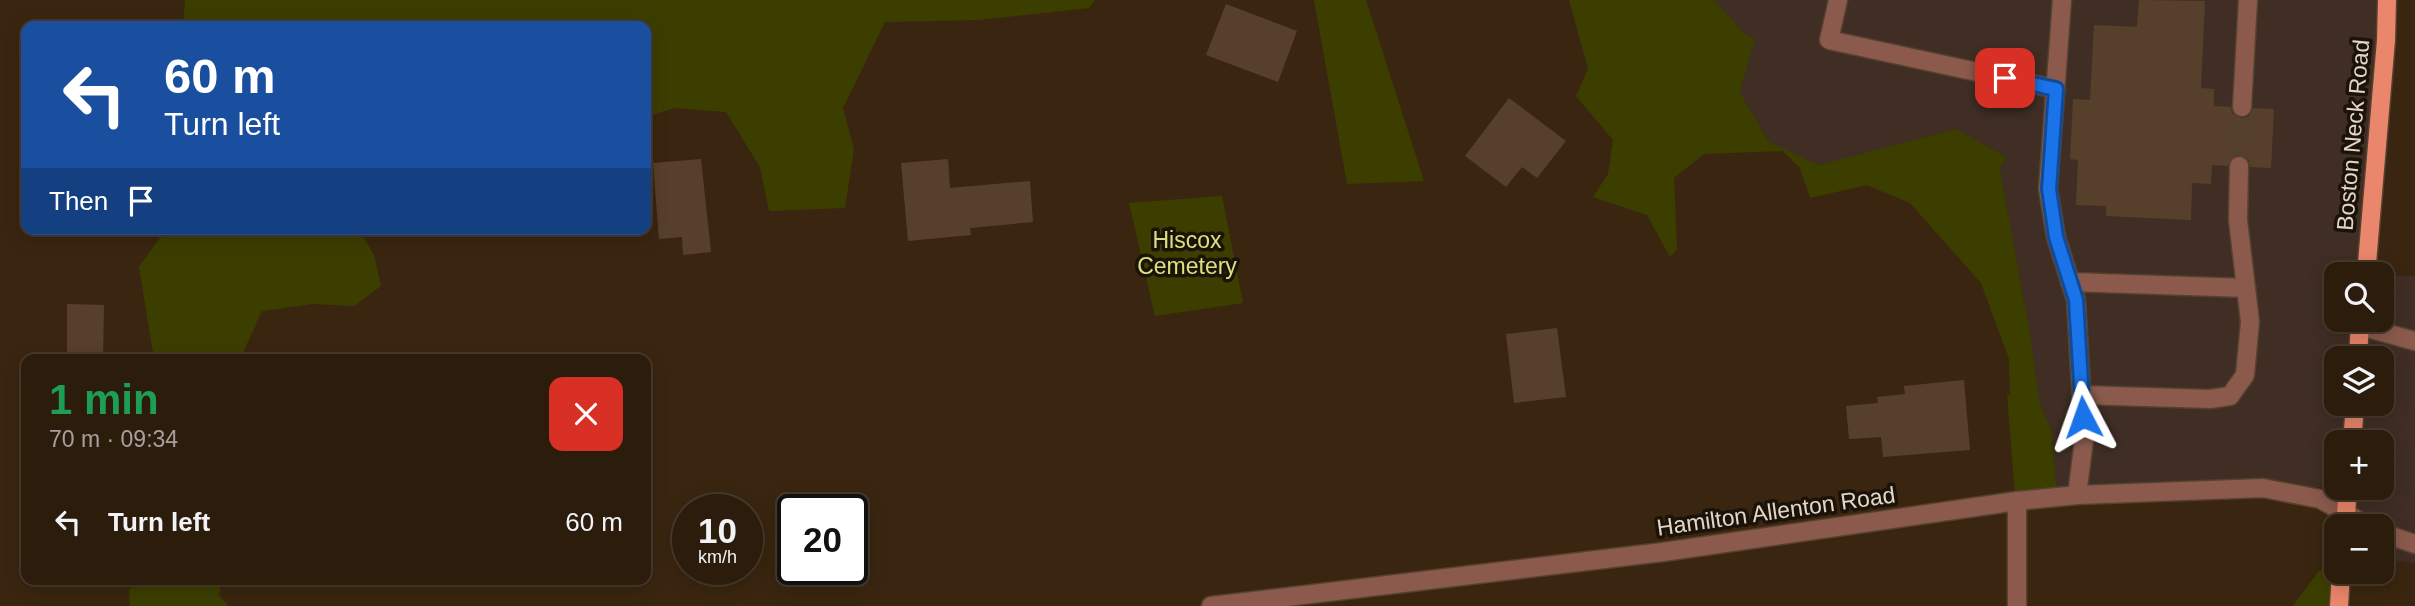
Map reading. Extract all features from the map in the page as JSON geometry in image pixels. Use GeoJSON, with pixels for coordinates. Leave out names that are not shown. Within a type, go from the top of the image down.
{"type":"FeatureCollection","features":[{"type":"Feature","properties":{"kind":"main road","name":"Boston Neck Road"},"geometry":{"type":"LineString","coordinates":[[2367,262],[2387,0]]}},
{"type":"Feature","properties":{"kind":"main road"},"geometry":{"type":"LineString","coordinates":[[2339,606],[2341,584]]}},
{"type":"Feature","properties":{"kind":"street"},"geometry":{"type":"LineString","coordinates":[[1838,0],[1829,40],[2056,89]]}},
{"type":"Feature","properties":{"kind":"street"},"geometry":{"type":"LineString","coordinates":[[2062,0],[2049,189],[2056,237],[2076,300],[2084,440],[2077,495]]}},
{"type":"Feature","properties":{"kind":"street"},"geometry":{"type":"LineString","coordinates":[[2242,107],[2248,0]]}},
{"type":"Feature","properties":{"kind":"street"},"geometry":{"type":"LineString","coordinates":[[2081,395],[2210,399],[2230,396],[2245,375],[2250,322],[2238,220],[2239,166]]}},
{"type":"Feature","properties":{"kind":"street"},"geometry":{"type":"LineString","coordinates":[[2070,282],[2246,288]]}},
{"type":"Feature","properties":{"kind":"street"},"geometry":{"type":"LineString","coordinates":[[2388,332],[2415,341]]}},
{"type":"Feature","properties":{"kind":"street","name":"Hamilton Allenton Road"},"geometry":{"type":"LineString","coordinates":[[1211,606],[1663,552],[2017,501],[2077,495],[2263,488],[2320,499],[2339,514]]}},
{"type":"Feature","properties":{"kind":"street"},"geometry":{"type":"LineString","coordinates":[[2017,501],[2017,606]]}},
{"type":"Feature","properties":{"kind":"street"},"geometry":{"type":"LineString","coordinates":[[2394,537],[2415,544]]}},
{"type":"Feature","properties":{"kind":"shaded area"},"geometry":{"type":"Polygon","coordinates":[[[1714,0],[2383,0],[2374,262],[2324,262],[2324,332],[2394,332],[2394,276],[2415,276],[2415,563],[2394,560],[2394,514],[2351,514],[2351,500],[2394,500],[2394,430],[2324,430],[2324,487],[2071,503],[2058,500],[2051,429],[2040,405],[2000,169],[2007,157],[1956,129],[1819,165],[1768,141],[1740,92],[1755,38],[1746,35],[1714,0]]]}},
{"type":"Feature","properties":{"kind":"green space"},"geometry":{"type":"Polygon","coordinates":[[[185,0],[1095,0],[1089,8],[978,20],[885,22],[843,108],[854,149],[845,208],[769,211],[760,167],[726,112],[675,108],[651,115],[651,21],[183,21],[185,0]]]}},
{"type":"Feature","properties":{"kind":"green space"},"geometry":{"type":"Polygon","coordinates":[[[1314,0],[1366,0],[1424,181],[1347,184],[1314,0]]]}},
{"type":"Feature","properties":{"kind":"green space"},"geometry":{"type":"Polygon","coordinates":[[[1569,0],[1714,0],[1746,35],[1755,38],[1740,92],[1768,141],[1819,165],[1956,129],[2007,157],[2000,169],[2040,405],[2051,429],[2058,500],[2016,506],[2007,394],[2010,395],[2009,359],[1981,283],[1910,203],[1867,185],[1810,198],[1800,168],[1783,151],[1704,154],[1674,178],[1677,249],[1670,257],[1647,215],[1593,197],[1608,174],[1613,140],[1576,96],[1588,69],[1569,0]]]}},
{"type":"Feature","properties":{"kind":"green space","name":"Hiscox Cemetery"},"geometry":{"type":"Polygon","coordinates":[[[1222,196],[1243,303],[1155,316],[1129,203],[1222,196]]]}},
{"type":"Feature","properties":{"kind":"green space"},"geometry":{"type":"Polygon","coordinates":[[[162,235],[362,235],[374,255],[381,286],[354,306],[313,304],[262,311],[242,354],[153,354],[139,267],[162,235]]]}},
{"type":"Feature","properties":{"kind":"green space"},"geometry":{"type":"Polygon","coordinates":[[[2324,570],[2324,584],[2340,584],[2345,606],[2293,606],[2318,572],[2324,570]]]}},
{"type":"Feature","properties":{"kind":"green space"},"geometry":{"type":"Polygon","coordinates":[[[132,585],[220,585],[219,595],[228,606],[130,606],[129,591],[132,585]]]}},
{"type":"Feature","properties":{"kind":"building"},"geometry":{"type":"Polygon","coordinates":[[[2139,0],[2205,1],[2201,88],[2214,89],[2214,106],[2231,107],[2232,113],[2241,118],[2248,117],[2253,108],[2274,109],[2271,168],[2250,167],[2249,160],[2240,155],[2233,156],[2228,166],[2212,165],[2211,184],[2192,183],[2191,220],[2106,216],[2106,206],[2076,205],[2078,160],[2070,159],[2073,99],[2090,100],[2094,25],[2137,27],[2139,0]]]}},
{"type":"Feature","properties":{"kind":"building"},"geometry":{"type":"Polygon","coordinates":[[[1226,4],[1297,31],[1278,82],[1206,55],[1226,4]]]}},
{"type":"Feature","properties":{"kind":"building"},"geometry":{"type":"Polygon","coordinates":[[[1509,98],[1566,141],[1537,178],[1522,167],[1506,187],[1465,156],[1509,98]]]}},
{"type":"Feature","properties":{"kind":"building"},"geometry":{"type":"Polygon","coordinates":[[[701,159],[711,252],[683,255],[682,237],[659,239],[653,163],[701,159]]]}},
{"type":"Feature","properties":{"kind":"building"},"geometry":{"type":"Polygon","coordinates":[[[948,159],[950,188],[1030,181],[1033,222],[970,228],[971,235],[908,241],[901,163],[948,159]]]}},
{"type":"Feature","properties":{"kind":"building"},"geometry":{"type":"Polygon","coordinates":[[[67,304],[104,305],[103,354],[67,354],[67,304]]]}},
{"type":"Feature","properties":{"kind":"building"},"geometry":{"type":"Polygon","coordinates":[[[1557,328],[1566,397],[1514,403],[1506,334],[1557,328]]]}},
{"type":"Feature","properties":{"kind":"building"},"geometry":{"type":"Polygon","coordinates":[[[1964,380],[1970,450],[1883,457],[1881,437],[1849,439],[1846,406],[1878,403],[1877,397],[1905,394],[1904,386],[1964,380]]]}},
{"type":"Feature","properties":{"kind":"tunnel"},"geometry":{"type":"LineString","coordinates":[[2239,166],[2242,107]]}},
{"type":"Feature","properties":{"kind":"route"},"geometry":{"type":"LineString","coordinates":[[2005,78],[2056,89],[2049,189],[2056,237],[2076,300],[2083,417]]}}]}
